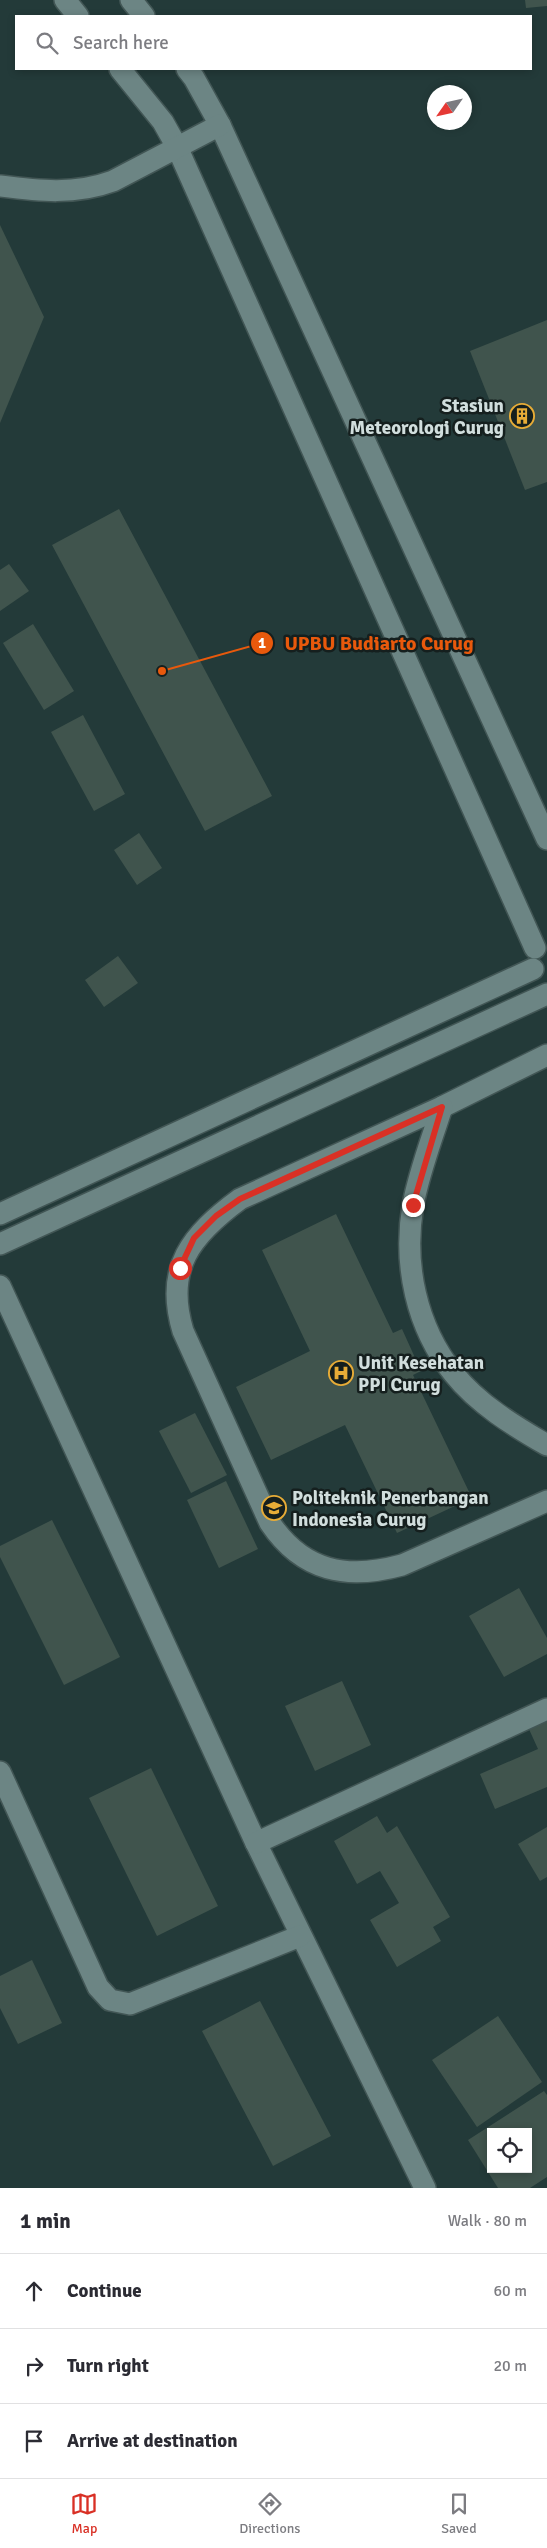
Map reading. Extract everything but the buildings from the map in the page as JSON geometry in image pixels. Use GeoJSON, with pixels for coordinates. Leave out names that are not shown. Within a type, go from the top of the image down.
{"type":"FeatureCollection","features":[{"type":"Feature","properties":{"kind":"lane"},"geometry":{"type":"LineString","coordinates":[[65,0],[77,15]]}},
{"type":"Feature","properties":{"kind":"lane"},"geometry":{"type":"LineString","coordinates":[[131,0],[143,15]]}},
{"type":"Feature","properties":{"kind":"lane"},"geometry":{"type":"LineString","coordinates":[[0,1244],[547,994],[539,985],[533,970],[541,941],[177,147],[163,122],[121,70]]}},
{"type":"Feature","properties":{"kind":"lane"},"geometry":{"type":"LineString","coordinates":[[188,70],[220,125],[547,839]]}},
{"type":"Feature","properties":{"kind":"lane"},"geometry":{"type":"LineString","coordinates":[[0,186],[48,192],[75,192],[96,187],[113,181],[220,125]]}},
{"type":"Feature","properties":{"kind":"lane"},"geometry":{"type":"LineString","coordinates":[[0,1214],[533,970]]}},
{"type":"Feature","properties":{"kind":"lane"},"geometry":{"type":"LineString","coordinates":[[547,1055],[442,1107],[240,1199],[216,1216],[194,1238],[180,1268],[176,1290],[178,1316],[183,1331],[270,1523],[282,1540],[322,1567],[354,1573],[379,1572],[402,1565],[547,1501]]}},
{"type":"Feature","properties":{"kind":"lane"},"geometry":{"type":"LineString","coordinates":[[442,1107],[413,1205],[408,1253],[413,1288],[432,1339],[454,1374],[497,1414],[547,1445]]}},
{"type":"Feature","properties":{"kind":"lane"},"geometry":{"type":"LineString","coordinates":[[0,1286],[256,1843],[425,2188]]}},
{"type":"Feature","properties":{"kind":"lane"},"geometry":{"type":"LineString","coordinates":[[256,1843],[547,1709]]}},
{"type":"Feature","properties":{"kind":"lane"},"geometry":{"type":"LineString","coordinates":[[0,1772],[98,1987],[110,2000],[130,2004],[300,1936]]}},
{"type":"Feature","properties":{"kind":"place","name":"Stasiun Meteorologi Curug"},"geometry":{"type":"Point","coordinates":[522,416]}},
{"type":"Feature","properties":{"kind":"place","name":"UPBU Budiarto Curug"},"geometry":{"type":"Point","coordinates":[162,671]}},
{"type":"Feature","properties":{"kind":"place","name":"Unit Kesehatan PPI Curug"},"geometry":{"type":"Point","coordinates":[341,1373]}},
{"type":"Feature","properties":{"kind":"place","name":"Politeknik Penerbangan Indonesia Curug"},"geometry":{"type":"Point","coordinates":[274,1508]}},
{"type":"Feature","properties":{"kind":"route"},"geometry":{"type":"LineString","coordinates":[[180,1268],[194,1238],[216,1216],[240,1199],[442,1107],[413,1205]]}}]}
